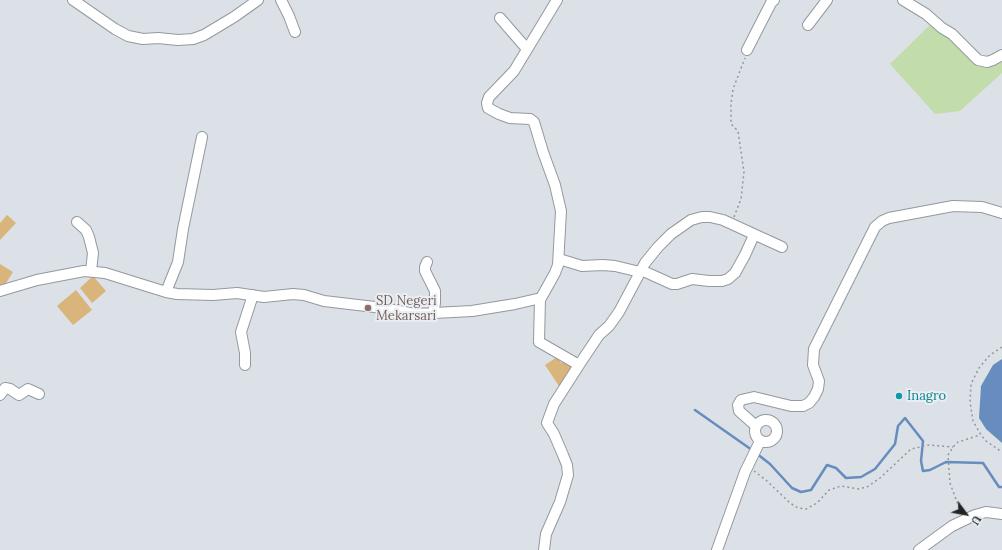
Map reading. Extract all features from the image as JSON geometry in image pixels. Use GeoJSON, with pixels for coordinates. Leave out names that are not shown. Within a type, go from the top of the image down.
{"type":"FeatureCollection","features":[{"type":"Feature","properties":{"kind":"street"},"geometry":{"type":"LineString","coordinates":[[73,0],[115,30],[128,36],[143,39],[158,38],[178,40],[193,39],[204,35],[234,17],[258,0]]}},
{"type":"Feature","properties":{"kind":"street"},"geometry":{"type":"LineString","coordinates":[[281,0],[289,16],[294,32]]}},
{"type":"Feature","properties":{"kind":"street"},"geometry":{"type":"LineString","coordinates":[[0,291],[37,280],[78,271],[91,271],[111,275],[166,292],[188,295],[237,293],[264,296],[293,294],[304,295],[324,301],[383,308],[415,314],[472,311],[542,297],[555,273],[559,259],[561,211],[555,185],[534,122],[530,119],[510,118],[499,114],[488,108],[487,103],[489,97],[514,71],[557,0]]}},
{"type":"Feature","properties":{"kind":"street"},"geometry":{"type":"LineString","coordinates":[[747,50],[774,0]]}},
{"type":"Feature","properties":{"kind":"street"},"geometry":{"type":"LineString","coordinates":[[808,26],[827,0]]}},
{"type":"Feature","properties":{"kind":"street"},"geometry":{"type":"LineString","coordinates":[[903,0],[921,11],[952,34],[978,60],[987,62],[1002,55]]}},
{"type":"Feature","properties":{"kind":"street"},"geometry":{"type":"LineString","coordinates":[[500,18],[527,50]]}},
{"type":"Feature","properties":{"kind":"street"},"geometry":{"type":"LineString","coordinates":[[166,292],[178,262],[183,228],[202,137]]}},
{"type":"Feature","properties":{"kind":"street"},"geometry":{"type":"LineString","coordinates":[[756,426],[739,411],[738,405],[741,400],[754,397],[791,406],[803,406],[809,403],[814,397],[818,389],[819,381],[813,365],[814,348],[875,227],[882,221],[889,218],[953,206],[982,207],[1002,213]]}},
{"type":"Feature","properties":{"kind":"street"},"geometry":{"type":"LineString","coordinates":[[544,550],[546,534],[560,502],[568,475],[568,470],[563,455],[554,434],[547,424],[554,404],[599,335],[609,326],[619,312],[640,271],[658,247],[671,234],[691,220],[702,217],[710,217],[723,220],[782,247]]}},
{"type":"Feature","properties":{"kind":"street"},"geometry":{"type":"LineString","coordinates":[[77,222],[86,230],[89,236],[93,253],[91,271]]}},
{"type":"Feature","properties":{"kind":"street"},"geometry":{"type":"LineString","coordinates":[[559,259],[582,266],[615,266],[640,271],[672,284],[677,284],[692,279],[700,281],[722,281],[728,279],[735,273],[754,234]]}},
{"type":"Feature","properties":{"kind":"street"},"geometry":{"type":"LineString","coordinates":[[427,262],[425,271],[435,291],[433,313]]}},
{"type":"Feature","properties":{"kind":"street"},"geometry":{"type":"LineString","coordinates":[[244,365],[242,332],[253,295]]}},
{"type":"Feature","properties":{"kind":"street"},"geometry":{"type":"LineString","coordinates":[[540,298],[539,342],[579,365]]}},
{"type":"Feature","properties":{"kind":"street"},"geometry":{"type":"LineString","coordinates":[[0,395],[5,388],[10,388],[19,395],[28,389],[39,394]]}},
{"type":"Feature","properties":{"kind":"street"},"geometry":{"type":"LineString","coordinates":[[766,419],[771,421],[776,425],[778,431],[776,436],[772,441],[759,443],[754,431],[756,426],[760,421],[766,419]]}},
{"type":"Feature","properties":{"kind":"street"},"geometry":{"type":"LineString","coordinates":[[717,550],[749,463],[759,443]]}},
{"type":"Feature","properties":{"kind":"street"},"geometry":{"type":"LineString","coordinates":[[919,550],[952,526],[975,515],[986,512],[1002,514]]}},
{"type":"Feature","properties":{"kind":"path"},"geometry":{"type":"LineString","coordinates":[[732,224],[741,199],[744,172],[738,131],[731,124],[731,104],[733,89],[745,61],[747,50]]}},
{"type":"Feature","properties":{"kind":"path"},"geometry":{"type":"LineString","coordinates":[[1002,347],[990,355],[979,368],[971,384],[970,402],[973,421],[981,434],[986,441],[1002,452]]}},
{"type":"Feature","properties":{"kind":"path"},"geometry":{"type":"LineString","coordinates":[[964,520],[950,482],[948,455],[958,442],[981,434]]}},
{"type":"Feature","properties":{"kind":"path"},"geometry":{"type":"LineString","coordinates":[[749,463],[790,503],[798,508],[806,509],[817,502],[830,490],[841,486],[858,489],[867,487],[880,478],[911,449],[929,445],[953,447]]}},
{"type":"Feature","properties":{"kind":"green space"},"geometry":{"type":"Polygon","coordinates":[[[931,24],[956,41],[980,64],[991,67],[1002,61],[1002,73],[960,111],[935,114],[890,64],[931,24]]]}},
{"type":"Feature","properties":{"kind":"water"},"geometry":{"type":"Polygon","coordinates":[[[1002,359],[1002,443],[986,429],[979,418],[981,386],[993,365],[1002,359]]]}},
{"type":"Feature","properties":{"kind":"building"},"geometry":{"type":"Polygon","coordinates":[[[7,215],[16,223],[0,240],[0,223],[7,215]]]}},
{"type":"Feature","properties":{"kind":"building"},"geometry":{"type":"Polygon","coordinates":[[[0,264],[13,272],[3,288],[0,286],[0,264]]]}},
{"type":"Feature","properties":{"kind":"building"},"geometry":{"type":"Polygon","coordinates":[[[93,276],[106,291],[92,303],[80,288],[93,276]]]}},
{"type":"Feature","properties":{"kind":"building"},"geometry":{"type":"Polygon","coordinates":[[[76,290],[92,310],[73,325],[57,306],[76,290]]]}},
{"type":"Feature","properties":{"kind":"building"},"geometry":{"type":"Polygon","coordinates":[[[557,357],[561,363],[567,358],[575,370],[559,386],[545,365],[557,357]]]}},
{"type":"Feature","properties":{"kind":"waterway"},"geometry":{"type":"LineString","coordinates":[[695,410],[752,450]]}},
{"type":"Feature","properties":{"kind":"waterway"},"geometry":{"type":"LineString","coordinates":[[756,453],[770,464],[792,488],[801,492],[811,490],[827,465],[836,468],[846,478],[861,477],[875,469],[895,444],[898,426],[905,418],[923,441],[921,461],[923,471],[930,470],[946,462],[983,463],[999,487],[1002,487]]}},
{"type":"Feature","properties":{"kind":"place","name":"SD Negeri Mekarsari"},"geometry":{"type":"Point","coordinates":[368,308]}},
{"type":"Feature","properties":{"kind":"place","name":"Inagro"},"geometry":{"type":"Point","coordinates":[899,396]}}]}
